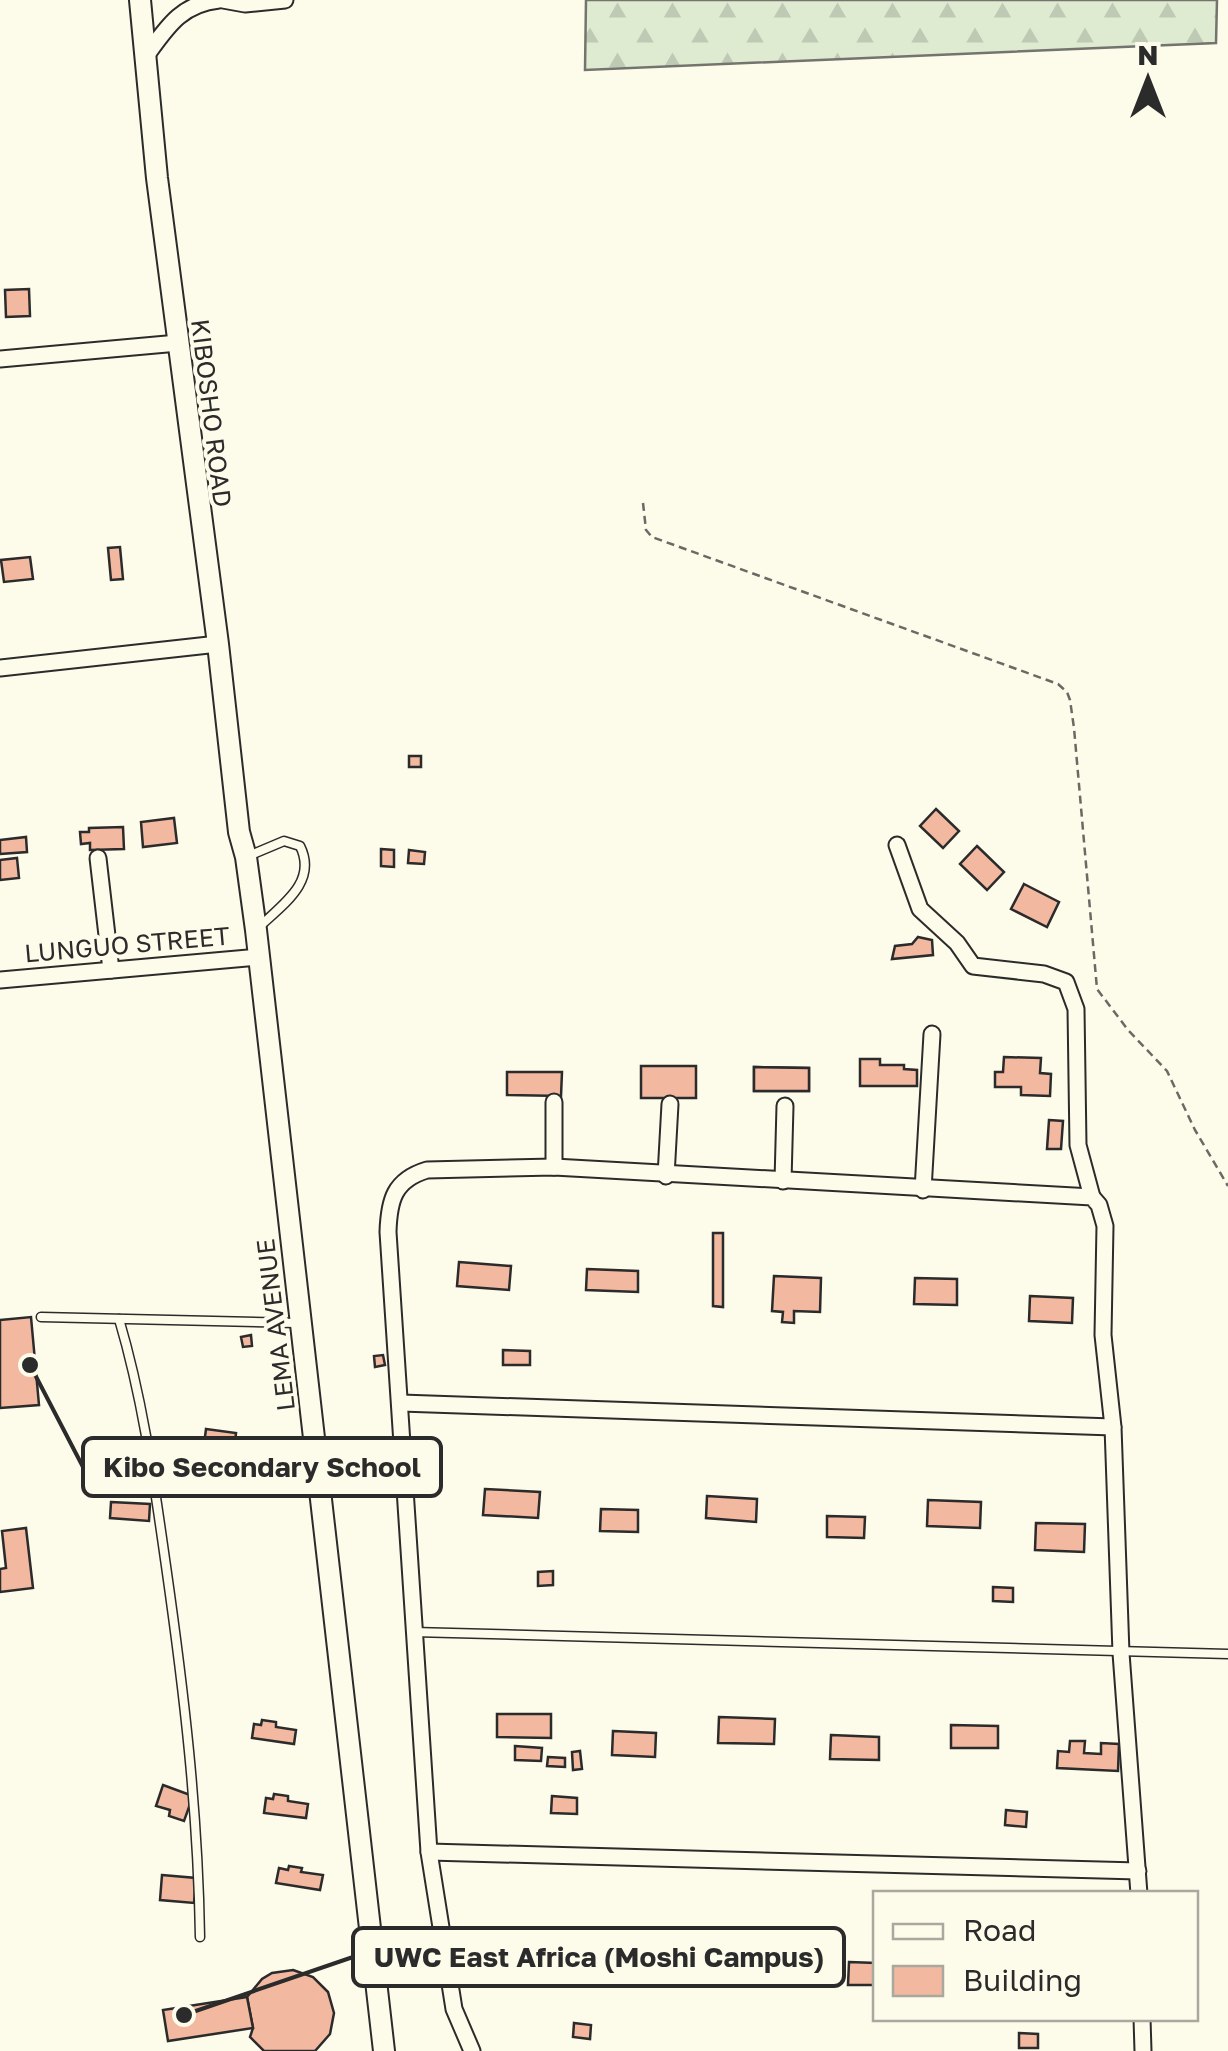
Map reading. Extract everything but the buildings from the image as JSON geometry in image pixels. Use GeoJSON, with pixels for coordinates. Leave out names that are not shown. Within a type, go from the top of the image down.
{"type":"FeatureCollection","features":[{"type":"Feature","properties":{"kind":"main road","name":"KIBOSHO ROAD"},"geometry":{"type":"LineString","coordinates":[[140,0],[157,178],[239,832]]}},
{"type":"Feature","properties":{"kind":"main road","name":"LEMA AVENUE"},"geometry":{"type":"LineString","coordinates":[[239,832],[256,930],[384,2051]]}},
{"type":"Feature","properties":{"kind":"street"},"geometry":{"type":"LineString","coordinates":[[146,56],[172,20],[187,8],[221,0],[245,4],[285,0]]}},
{"type":"Feature","properties":{"kind":"street"},"geometry":{"type":"LineString","coordinates":[[0,359],[178,344]]}},
{"type":"Feature","properties":{"kind":"street"},"geometry":{"type":"LineString","coordinates":[[0,668],[218,644]]}},
{"type":"Feature","properties":{"kind":"street"},"geometry":{"type":"LineString","coordinates":[[897,845],[920,909],[958,943],[974,966],[1044,974],[1066,982],[1076,1008],[1078,1145],[1092,1197],[1099,1205],[1105,1226],[1103,1336],[1113,1427],[1121,1654],[1138,1891]]}},
{"type":"Feature","properties":{"kind":"street"},"geometry":{"type":"LineString","coordinates":[[98,858],[111,970]]}},
{"type":"Feature","properties":{"kind":"street","name":"LUNGUO STREET"},"geometry":{"type":"LineString","coordinates":[[0,980],[258,957]]}},
{"type":"Feature","properties":{"kind":"street"},"geometry":{"type":"LineString","coordinates":[[923,1190],[932,1034]]}},
{"type":"Feature","properties":{"kind":"street"},"geometry":{"type":"LineString","coordinates":[[554,1102],[554,1168]]}},
{"type":"Feature","properties":{"kind":"street"},"geometry":{"type":"LineString","coordinates":[[666,1176],[670,1104]]}},
{"type":"Feature","properties":{"kind":"street"},"geometry":{"type":"LineString","coordinates":[[784,1181],[785,1106]]}},
{"type":"Feature","properties":{"kind":"street"},"geometry":{"type":"LineString","coordinates":[[472,2051],[454,2009],[428,1852],[388,1232],[389,1204],[398,1186],[412,1174],[427,1170],[554,1168],[1092,1197]]}},
{"type":"Feature","properties":{"kind":"street"},"geometry":{"type":"LineString","coordinates":[[401,1404],[1113,1427]]}},
{"type":"Feature","properties":{"kind":"street"},"geometry":{"type":"LineString","coordinates":[[428,1852],[1138,1871]]}},
{"type":"Feature","properties":{"kind":"street"},"geometry":{"type":"LineString","coordinates":[[1142,2021],[1142,2051]]}},
{"type":"Feature","properties":{"kind":"lane"},"geometry":{"type":"LineString","coordinates":[[246,857],[284,840],[300,846],[306,860],[305,877],[294,894],[256,930]]}},
{"type":"Feature","properties":{"kind":"lane"},"geometry":{"type":"LineString","coordinates":[[41,1317],[300,1323]]}},
{"type":"Feature","properties":{"kind":"lane"},"geometry":{"type":"LineString","coordinates":[[119,1319],[144,1414],[180,1661],[194,1776],[200,1937]]}},
{"type":"Feature","properties":{"kind":"lane"},"geometry":{"type":"LineString","coordinates":[[413,1632],[1228,1654]]}},
{"type":"Feature","properties":{"kind":"path"},"geometry":{"type":"LineString","coordinates":[[643,502],[646,530],[652,537],[896,623],[1058,684],[1067,692],[1074,728],[1096,990],[1167,1071],[1228,1186]]}},
{"type":"Feature","properties":{"kind":"green space"},"geometry":{"type":"Polygon","coordinates":[[[586,0],[1217,0],[1216,43],[585,70],[586,0]]]}},
{"type":"Feature","properties":{"kind":"place","name":"Kibo Secondary School"},"geometry":{"type":"Point","coordinates":[30,1365]}},
{"type":"Feature","properties":{"kind":"place","name":"UWC East Africa (Moshi Campus)"},"geometry":{"type":"Point","coordinates":[184,2015]}}]}
